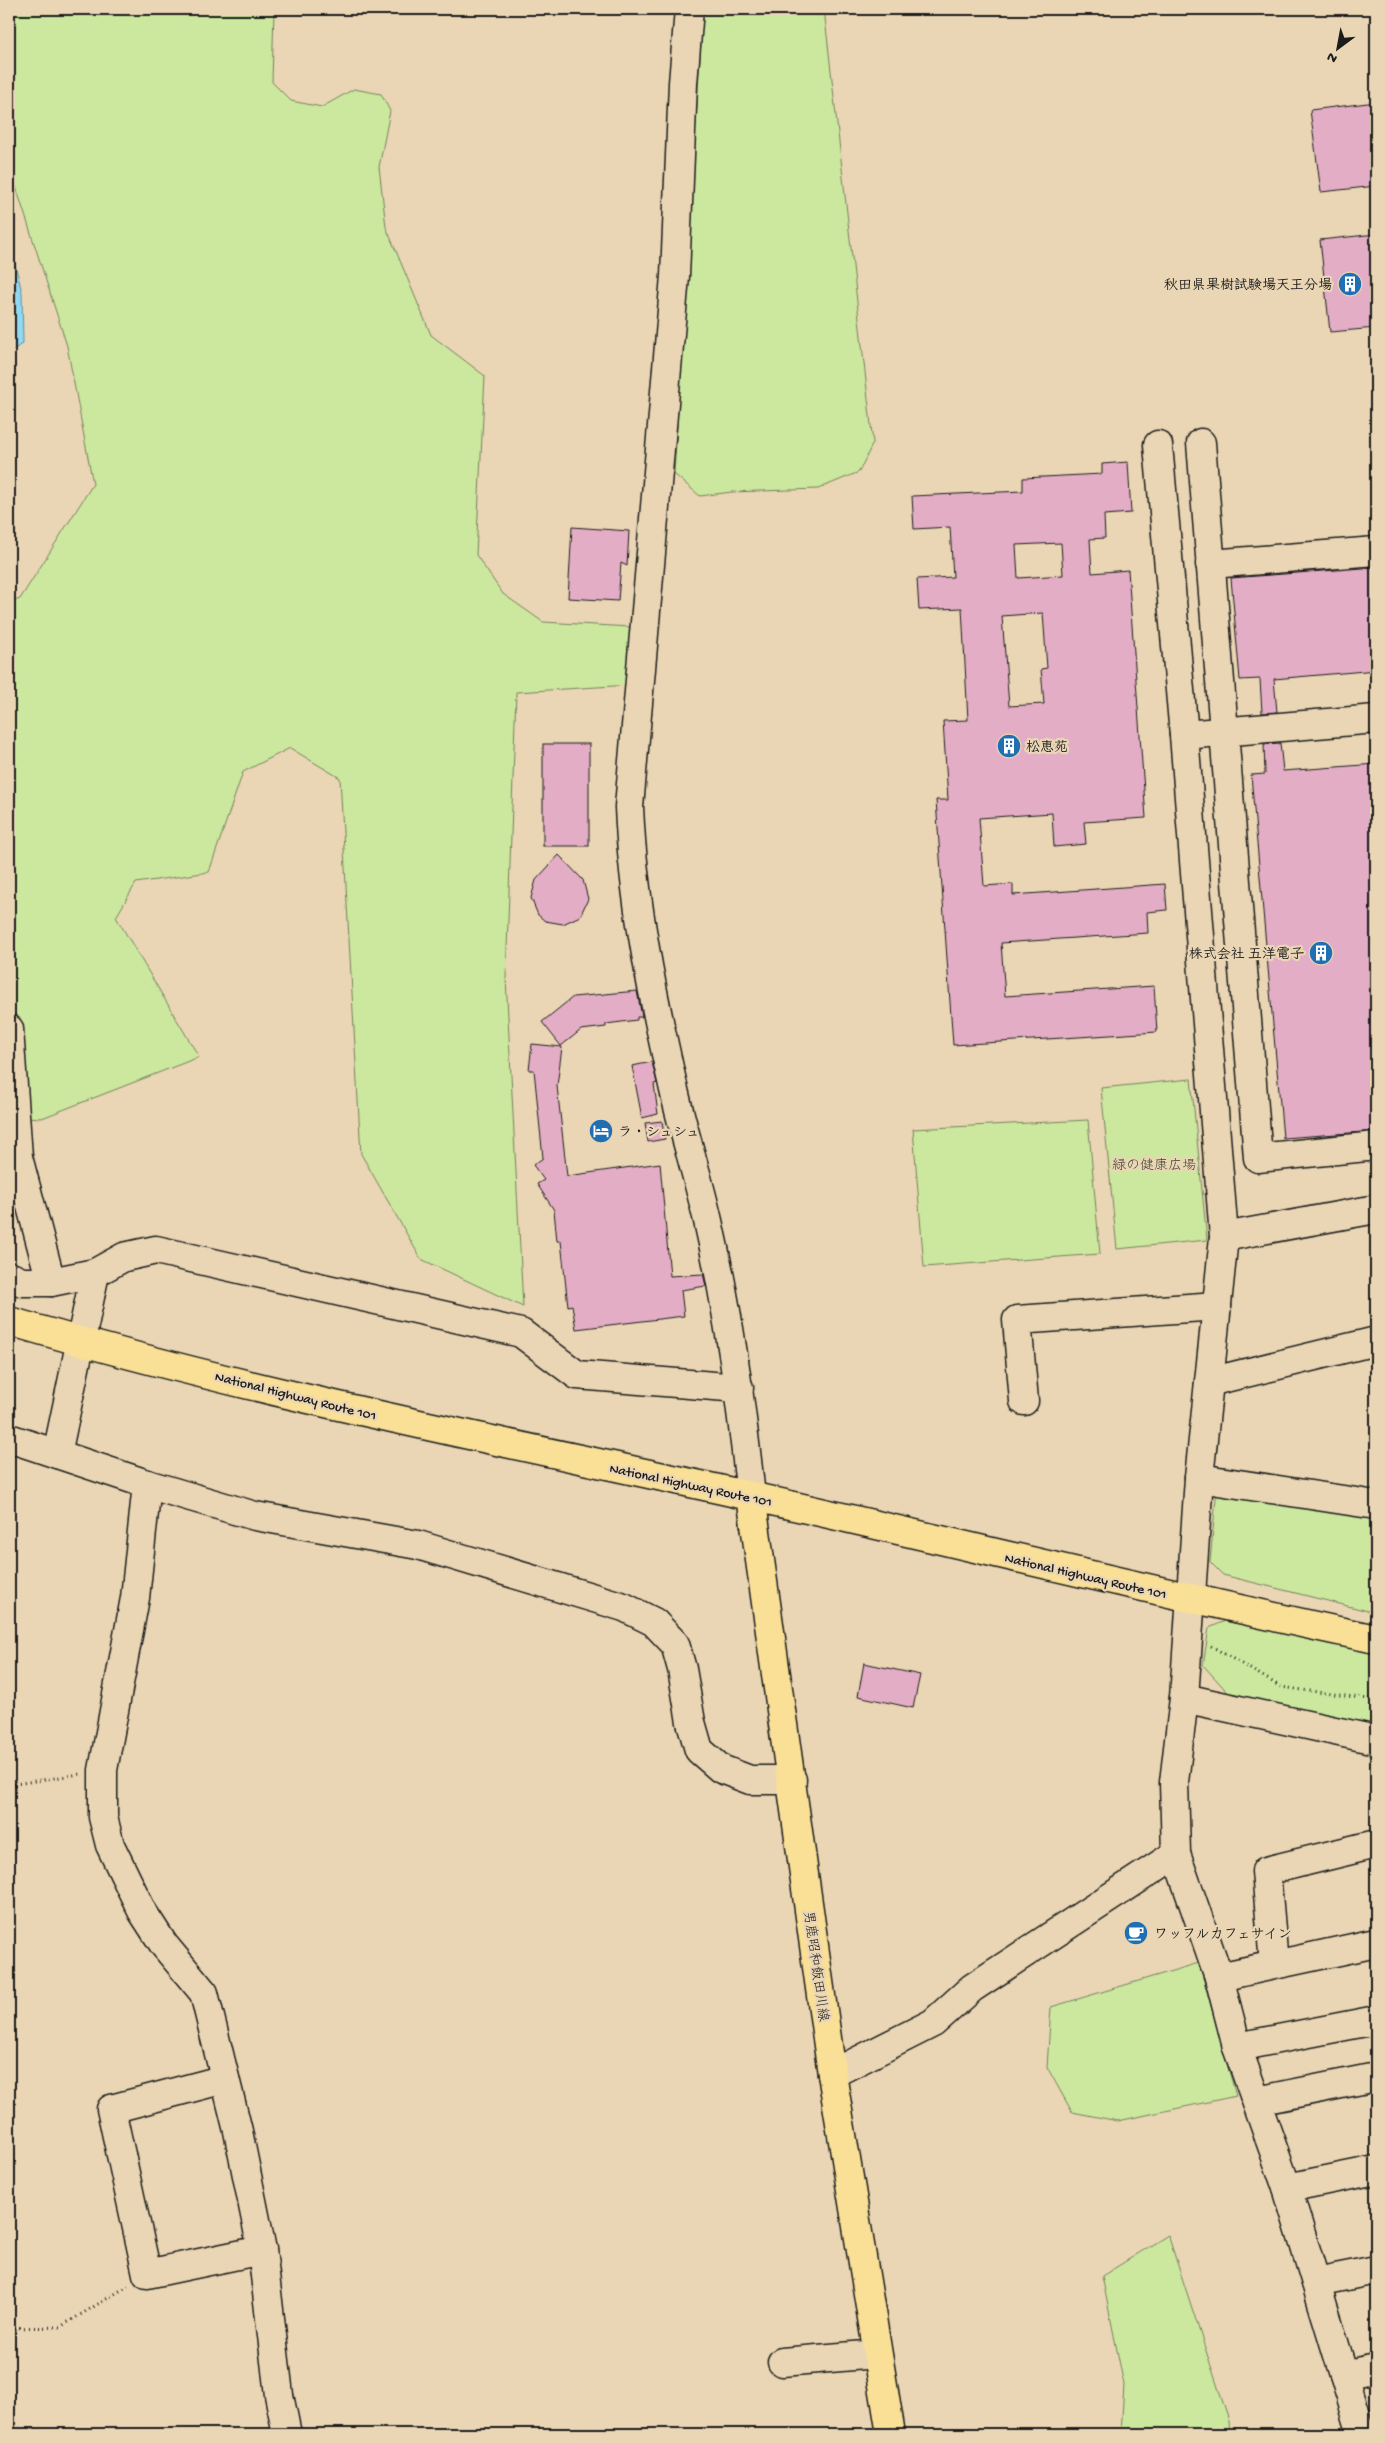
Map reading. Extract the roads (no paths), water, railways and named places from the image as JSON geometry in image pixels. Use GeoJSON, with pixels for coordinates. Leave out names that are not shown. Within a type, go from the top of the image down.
{"type":"FeatureCollection","features":[{"type":"Feature","properties":{"kind":"main road","name":"National Highway Route 101"},"geometry":{"type":"LineString","coordinates":[[9,1321],[81,1343],[380,1416],[751,1496],[1191,1600],[1376,1639]]}},
{"type":"Feature","properties":{"kind":"main road","name":"男鹿昭和飯田川線"},"geometry":{"type":"LineString","coordinates":[[751,1496],[832,2074],[891,2434]]}},
{"type":"Feature","properties":{"kind":"street"},"geometry":{"type":"LineString","coordinates":[[690,9],[683,83],[675,276],[629,807],[631,853],[641,926],[674,1090],[708,1222],[740,1388],[751,1496]]}},
{"type":"Feature","properties":{"kind":"street"},"geometry":{"type":"LineString","coordinates":[[1200,442],[1258,1158],[1376,1146]]}},
{"type":"Feature","properties":{"kind":"street"},"geometry":{"type":"LineString","coordinates":[[1158,445],[1184,735],[1224,1237],[1198,1478],[1184,1698],[1174,1782],[1176,1854],[1219,1977],[1237,2047],[1287,2188],[1362,2434]]}},
{"type":"Feature","properties":{"kind":"street"},"geometry":{"type":"LineString","coordinates":[[1210,564],[1376,551]]}},
{"type":"Feature","properties":{"kind":"street"},"geometry":{"type":"LineString","coordinates":[[1184,735],[1376,719]]}},
{"type":"Feature","properties":{"kind":"street"},"geometry":{"type":"LineString","coordinates":[[9,1029],[18,1157],[51,1282]]}},
{"type":"Feature","properties":{"kind":"street"},"geometry":{"type":"LineString","coordinates":[[1224,1237],[1376,1210]]}},
{"type":"Feature","properties":{"kind":"street"},"geometry":{"type":"LineString","coordinates":[[9,1276],[22,1282],[51,1282],[95,1273],[124,1257],[156,1250],[521,1333],[577,1375],[740,1388]]}},
{"type":"Feature","properties":{"kind":"street"},"geometry":{"type":"LineString","coordinates":[[57,1454],[95,1273]]}},
{"type":"Feature","properties":{"kind":"street"},"geometry":{"type":"LineString","coordinates":[[1024,1401],[1017,1320],[1217,1306]]}},
{"type":"Feature","properties":{"kind":"street"},"geometry":{"type":"LineString","coordinates":[[1209,1382],[1376,1341]]}},
{"type":"Feature","properties":{"kind":"street"},"geometry":{"type":"LineString","coordinates":[[9,1438],[147,1484],[256,1516],[418,1546],[624,1607],[654,1622],[675,1644],[682,1669],[691,1722],[699,1750],[721,1770],[750,1780],[792,1780]]}},
{"type":"Feature","properties":{"kind":"street"},"geometry":{"type":"LineString","coordinates":[[1198,1478],[1376,1504]]}},
{"type":"Feature","properties":{"kind":"street"},"geometry":{"type":"LineString","coordinates":[[147,1484],[135,1598],[103,1770],[102,1817],[110,1845],[142,1911],[164,1945],[204,1993],[238,2131],[262,2250],[279,2395],[287,2434]]}},
{"type":"Feature","properties":{"kind":"street"},"geometry":{"type":"LineString","coordinates":[[1184,1698],[1376,1740]]}},
{"type":"Feature","properties":{"kind":"street"},"geometry":{"type":"LineString","coordinates":[[1274,1964],[1266,1871],[1376,1844]]}},
{"type":"Feature","properties":{"kind":"street"},"geometry":{"type":"LineString","coordinates":[[832,2074],[933,2023],[972,1988],[1176,1854]]}},
{"type":"Feature","properties":{"kind":"street"},"geometry":{"type":"LineString","coordinates":[[1219,1977],[1376,1943]]}},
{"type":"Feature","properties":{"kind":"street"},"geometry":{"type":"LineString","coordinates":[[1237,2047],[1376,2020]]}},
{"type":"Feature","properties":{"kind":"street"},"geometry":{"type":"LineString","coordinates":[[1256,2101],[1376,2078]]}},
{"type":"Feature","properties":{"kind":"street"},"geometry":{"type":"LineString","coordinates":[[224,2079],[111,2109],[148,2274],[262,2250]]}},
{"type":"Feature","properties":{"kind":"street"},"geometry":{"type":"LineString","coordinates":[[1287,2188],[1376,2170]]}},
{"type":"Feature","properties":{"kind":"street"},"geometry":{"type":"LineString","coordinates":[[1316,2282],[1376,2270]]}},
{"type":"Feature","properties":{"kind":"street"},"geometry":{"type":"LineString","coordinates":[[782,2362],[878,2354]]}},
{"type":"Feature","properties":{"kind":"street"},"geometry":{"type":"LineString","coordinates":[[1344,2375],[1376,2368]]}},
{"type":"Feature","properties":{"kind":"water"},"geometry":{"type":"Polygon","coordinates":[[[9,240],[22,292],[23,343],[9,353],[9,240]]]}},
{"type":"Feature","properties":{"kind":"place","name":"秋田県果樹試験場天王分場"},"geometry":{"type":"Point","coordinates":[1350,284]}},
{"type":"Feature","properties":{"kind":"place","name":"松恵苑"},"geometry":{"type":"Point","coordinates":[1009,746]}},
{"type":"Feature","properties":{"kind":"place","name":"株式会社 五洋電子"},"geometry":{"type":"Point","coordinates":[1321,953]}},
{"type":"Feature","properties":{"kind":"place","name":"ラ・シュシュ"},"geometry":{"type":"Point","coordinates":[601,1131]}},
{"type":"Feature","properties":{"kind":"place","name":"ワッフルカフェサイン"},"geometry":{"type":"Point","coordinates":[1136,1933]}},
{"type":"Feature","properties":{"kind":"park label","name":"緑の健康広場"},"geometry":{"type":"Point","coordinates":[1154,1164]}}]}
